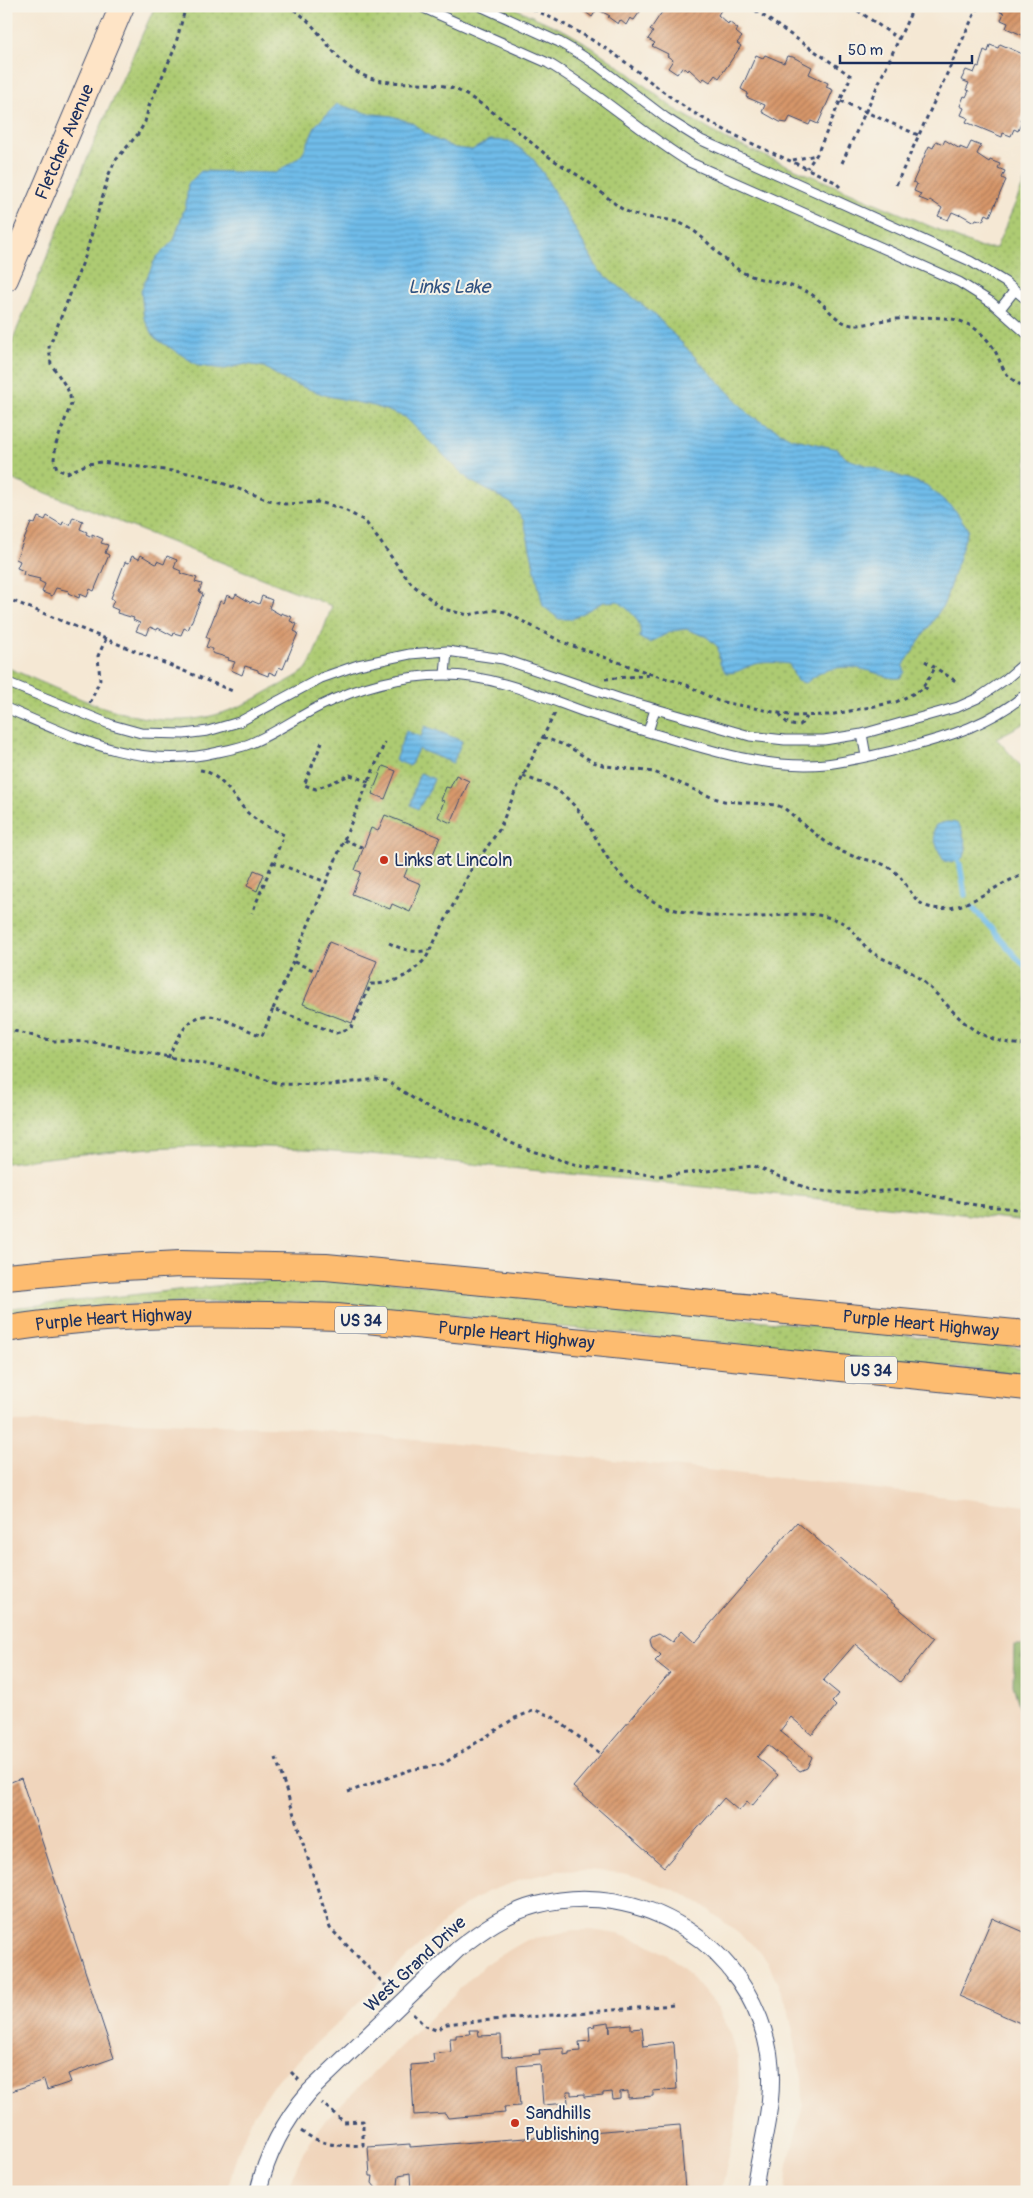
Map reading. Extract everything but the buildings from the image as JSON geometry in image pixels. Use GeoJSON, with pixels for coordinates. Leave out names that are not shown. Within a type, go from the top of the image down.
{"type":"FeatureCollection","features":[{"type":"Feature","properties":{"kind":"main road","name":"Purple Heart Highway"},"geometry":{"type":"LineString","coordinates":[[6,1278],[87,1269],[180,1264],[326,1267],[1027,1334]]}},
{"type":"Feature","properties":{"kind":"main road","name":"Purple Heart Highway"},"geometry":{"type":"LineString","coordinates":[[6,1329],[107,1318],[182,1315],[264,1314],[336,1317],[1027,1387]]}},
{"type":"Feature","properties":{"kind":"street","name":"Fletcher Avenue"},"geometry":{"type":"LineString","coordinates":[[6,279],[122,6]]}},
{"type":"Feature","properties":{"kind":"street","name":"West Grand Drive"},"geometry":{"type":"LineString","coordinates":[[258,2192],[263,2172],[275,2141],[286,2122],[310,2091],[458,1949],[484,1928],[507,1916],[535,1905],[587,1898],[614,1901],[645,1908],[675,1921],[701,1939],[722,1958],[752,2001],[766,2040],[771,2080],[770,2108],[754,2192]]}},
{"type":"Feature","properties":{"kind":"lane"},"geometry":{"type":"LineString","coordinates":[[419,6],[557,68],[584,85],[652,138],[689,162],[959,282],[1000,309],[1027,334]]}},
{"type":"Feature","properties":{"kind":"lane"},"geometry":{"type":"LineString","coordinates":[[480,6],[559,42],[578,53],[666,118],[701,140],[970,260],[1027,300]]}},
{"type":"Feature","properties":{"kind":"lane"},"geometry":{"type":"LineString","coordinates":[[1000,309],[1015,290]]}},
{"type":"Feature","properties":{"kind":"lane"},"geometry":{"type":"LineString","coordinates":[[445,675],[447,651]]}},
{"type":"Feature","properties":{"kind":"lane"},"geometry":{"type":"LineString","coordinates":[[6,682],[112,726],[141,732],[178,734],[208,731],[239,722],[321,678],[351,667],[410,654],[447,651],[483,655],[522,664],[717,728],[767,738],[824,740],[862,734],[958,707],[978,698],[1027,661]]}},
{"type":"Feature","properties":{"kind":"lane"},"geometry":{"type":"LineString","coordinates":[[6,708],[75,737],[117,752],[155,758],[186,758],[247,745],[317,707],[356,691],[412,678],[445,675],[472,677],[524,690],[648,732],[710,750],[764,762],[826,764],[925,743],[965,730],[989,719],[1027,693]]}},
{"type":"Feature","properties":{"kind":"lane"},"geometry":{"type":"LineString","coordinates":[[648,732],[655,709]]}},
{"type":"Feature","properties":{"kind":"lane"},"geometry":{"type":"LineString","coordinates":[[862,734],[866,756]]}},
{"type":"Feature","properties":{"kind":"path"},"geometry":{"type":"LineString","coordinates":[[186,6],[174,50],[149,106],[145,122],[138,134],[115,161],[109,174],[85,257],[49,347],[51,364],[68,388],[71,404],[56,444],[54,459],[57,469],[67,473],[88,464],[102,462],[197,474],[285,504],[328,503],[365,521],[403,573],[443,610],[468,614],[494,610],[505,612],[562,642],[654,675],[683,683],[718,700],[780,714],[807,717],[868,709],[912,696],[924,687],[934,668]]}},
{"type":"Feature","properties":{"kind":"path"},"geometry":{"type":"LineString","coordinates":[[287,6],[304,17],[317,29],[341,59],[360,74],[376,80],[437,84],[461,92],[514,128],[546,155],[587,181],[620,207],[647,218],[663,219],[686,226],[726,262],[744,273],[764,280],[800,288],[811,294],[844,322],[853,325],[887,320],[922,318],[953,319],[965,322],[992,346],[1005,373],[1027,389]]}},
{"type":"Feature","properties":{"kind":"path"},"geometry":{"type":"LineString","coordinates":[[526,6],[582,34],[611,52],[666,94],[710,122],[806,168],[817,154],[851,76],[750,6]]}},
{"type":"Feature","properties":{"kind":"path"},"geometry":{"type":"LineString","coordinates":[[851,6],[899,39]]}},
{"type":"Feature","properties":{"kind":"path"},"geometry":{"type":"LineString","coordinates":[[842,163],[914,6]]}},
{"type":"Feature","properties":{"kind":"path"},"geometry":{"type":"LineString","coordinates":[[896,185],[978,6]]}},
{"type":"Feature","properties":{"kind":"path"},"geometry":{"type":"LineString","coordinates":[[841,100],[918,135]]}},
{"type":"Feature","properties":{"kind":"path"},"geometry":{"type":"LineString","coordinates":[[792,160],[817,154]]}},
{"type":"Feature","properties":{"kind":"path"},"geometry":{"type":"LineString","coordinates":[[6,598],[235,692]]}},
{"type":"Feature","properties":{"kind":"path"},"geometry":{"type":"LineString","coordinates":[[85,715],[100,680],[98,656],[106,639]]}},
{"type":"Feature","properties":{"kind":"path"},"geometry":{"type":"LineString","coordinates":[[925,661],[957,682]]}},
{"type":"Feature","properties":{"kind":"path"},"geometry":{"type":"LineString","coordinates":[[924,687],[929,690]]}},
{"type":"Feature","properties":{"kind":"path"},"geometry":{"type":"LineString","coordinates":[[273,1009],[336,1033],[351,1028],[371,984],[397,981],[422,962],[467,877],[499,830],[554,714]]}},
{"type":"Feature","properties":{"kind":"path"},"geometry":{"type":"LineString","coordinates":[[780,714],[787,724],[794,727],[800,726],[807,717]]}},
{"type":"Feature","properties":{"kind":"path"},"geometry":{"type":"LineString","coordinates":[[543,737],[569,747],[593,762],[606,766],[654,772],[711,797],[739,802],[767,802],[784,808],[849,855],[882,863],[890,868],[923,905],[934,908],[960,905],[1002,883],[1027,874]]}},
{"type":"Feature","properties":{"kind":"path"},"geometry":{"type":"LineString","coordinates":[[322,742],[304,785],[316,789],[350,774],[369,782]]}},
{"type":"Feature","properties":{"kind":"path"},"geometry":{"type":"LineString","coordinates":[[168,1058],[180,1033],[191,1020],[200,1015],[211,1015],[235,1023],[262,1036],[385,742]]}},
{"type":"Feature","properties":{"kind":"path"},"geometry":{"type":"LineString","coordinates":[[196,770],[210,772],[249,814],[259,822],[284,835],[252,913]]}},
{"type":"Feature","properties":{"kind":"path"},"geometry":{"type":"LineString","coordinates":[[523,776],[556,790],[566,798],[586,820],[617,872],[632,886],[656,903],[680,912],[743,917],[804,914],[840,921],[870,951],[914,974],[972,1029],[997,1041],[1027,1045]]}},
{"type":"Feature","properties":{"kind":"path"},"geometry":{"type":"LineString","coordinates":[[344,840],[364,848]]}},
{"type":"Feature","properties":{"kind":"path"},"geometry":{"type":"LineString","coordinates":[[274,862],[326,882]]}},
{"type":"Feature","properties":{"kind":"path"},"geometry":{"type":"LineString","coordinates":[[389,943],[409,951],[430,950]]}},
{"type":"Feature","properties":{"kind":"path"},"geometry":{"type":"LineString","coordinates":[[294,962],[316,971]]}},
{"type":"Feature","properties":{"kind":"path"},"geometry":{"type":"LineString","coordinates":[[6,1029],[54,1041],[93,1042],[235,1070],[280,1084],[332,1086],[376,1079],[386,1081],[428,1108],[476,1124],[525,1148],[584,1167],[659,1176],[754,1166],[811,1190],[842,1193],[905,1190],[976,1205],[1027,1210]]}},
{"type":"Feature","properties":{"kind":"path"},"geometry":{"type":"LineString","coordinates":[[348,1792],[410,1770],[443,1764],[515,1718],[535,1710],[553,1717],[601,1754]]}},
{"type":"Feature","properties":{"kind":"path"},"geometry":{"type":"LineString","coordinates":[[276,1758],[330,1928],[394,1994]]}},
{"type":"Feature","properties":{"kind":"path"},"geometry":{"type":"LineString","coordinates":[[409,2010],[425,2026],[436,2030],[447,2024],[455,2023],[674,2005]]}},
{"type":"Feature","properties":{"kind":"path"},"geometry":{"type":"LineString","coordinates":[[286,2122],[320,2143],[344,2147],[363,2145],[363,2121],[344,2122],[291,2072]]}},
{"type":"Feature","properties":{"kind":"shaded area"},"geometry":{"type":"Polygon","coordinates":[[[105,1421],[298,1428],[690,1468],[1027,1506],[1027,2192],[785,2192],[788,2165],[803,2105],[802,2078],[788,2007],[769,1964],[757,1948],[701,1904],[677,1891],[622,1873],[588,1870],[557,1871],[520,1880],[486,1892],[455,1912],[276,2081],[253,2115],[237,2154],[227,2192],[6,2192],[6,1422],[105,1421]]]}},
{"type":"Feature","properties":{"kind":"shaded area"},"geometry":{"type":"Polygon","coordinates":[[[574,1930],[591,1930],[617,1934],[646,1943],[669,1956],[684,1968],[718,2008],[731,2035],[738,2059],[739,2092],[736,2122],[721,2192],[289,2192],[295,2170],[304,2151],[327,2118],[473,1976],[490,1961],[527,1940],[574,1930]]]}},
{"type":"Feature","properties":{"kind":"green space","name":"Links at Lincoln"},"geometry":{"type":"Polygon","coordinates":[[[155,6],[510,6],[565,31],[584,42],[626,71],[673,108],[725,139],[981,248],[996,248],[1027,176],[1027,722],[996,738],[1027,773],[1027,1221],[396,1156],[319,1150],[242,1146],[183,1146],[6,1163],[6,667],[72,695],[135,716],[167,720],[199,718],[232,709],[303,672],[309,665],[332,606],[6,477],[6,356],[97,135],[155,6]]]}},
{"type":"Feature","properties":{"kind":"green space"},"geometry":{"type":"Polygon","coordinates":[[[371,1280],[1027,1348],[1027,1375],[339,1304],[248,1301],[109,1305],[6,1317],[6,1308],[251,1282],[371,1280]]]}},
{"type":"Feature","properties":{"kind":"green space"},"geometry":{"type":"Polygon","coordinates":[[[1014,1645],[1027,1645],[1027,1733],[1013,1685],[1014,1645]]]}},
{"type":"Feature","properties":{"kind":"water","name":"Links Lake"},"geometry":{"type":"Polygon","coordinates":[[[337,104],[366,113],[392,116],[412,123],[432,138],[455,148],[472,150],[490,140],[509,141],[531,156],[545,176],[599,271],[654,314],[751,416],[791,438],[837,449],[847,459],[926,485],[955,510],[968,529],[944,604],[903,666],[905,672],[900,678],[889,677],[864,669],[846,667],[821,673],[806,683],[797,681],[789,664],[774,662],[758,663],[735,672],[726,673],[720,663],[718,647],[707,637],[686,629],[672,631],[649,643],[640,638],[638,621],[618,601],[603,602],[572,619],[559,619],[543,606],[524,521],[511,503],[469,480],[405,417],[374,406],[328,396],[286,381],[264,367],[246,364],[225,369],[199,366],[155,338],[144,318],[141,290],[156,258],[174,240],[186,204],[188,184],[201,171],[276,173],[302,155],[316,125],[337,104]]]}},
{"type":"Feature","properties":{"kind":"water"},"geometry":{"type":"Polygon","coordinates":[[[425,726],[462,741],[453,763],[418,749],[410,766],[395,760],[406,731],[421,737],[425,726]]]}},
{"type":"Feature","properties":{"kind":"water"},"geometry":{"type":"Polygon","coordinates":[[[420,773],[434,779],[418,809],[411,805],[420,773]]]}},
{"type":"Feature","properties":{"kind":"water"},"geometry":{"type":"Polygon","coordinates":[[[946,822],[958,824],[965,841],[966,852],[957,861],[944,861],[936,843],[934,829],[936,825],[946,822]]]}},
{"type":"Feature","properties":{"kind":"waterway"},"geometry":{"type":"LineString","coordinates":[[956,855],[960,865],[965,895]]}},
{"type":"Feature","properties":{"kind":"waterway"},"geometry":{"type":"LineString","coordinates":[[973,908],[1027,969]]}},
{"type":"Feature","properties":{"kind":"place","name":"Links at Lincoln"},"geometry":{"type":"Point","coordinates":[384,860]}},
{"type":"Feature","properties":{"kind":"place","name":"Sandhills Publishing"},"geometry":{"type":"Point","coordinates":[515,2123]}}]}
